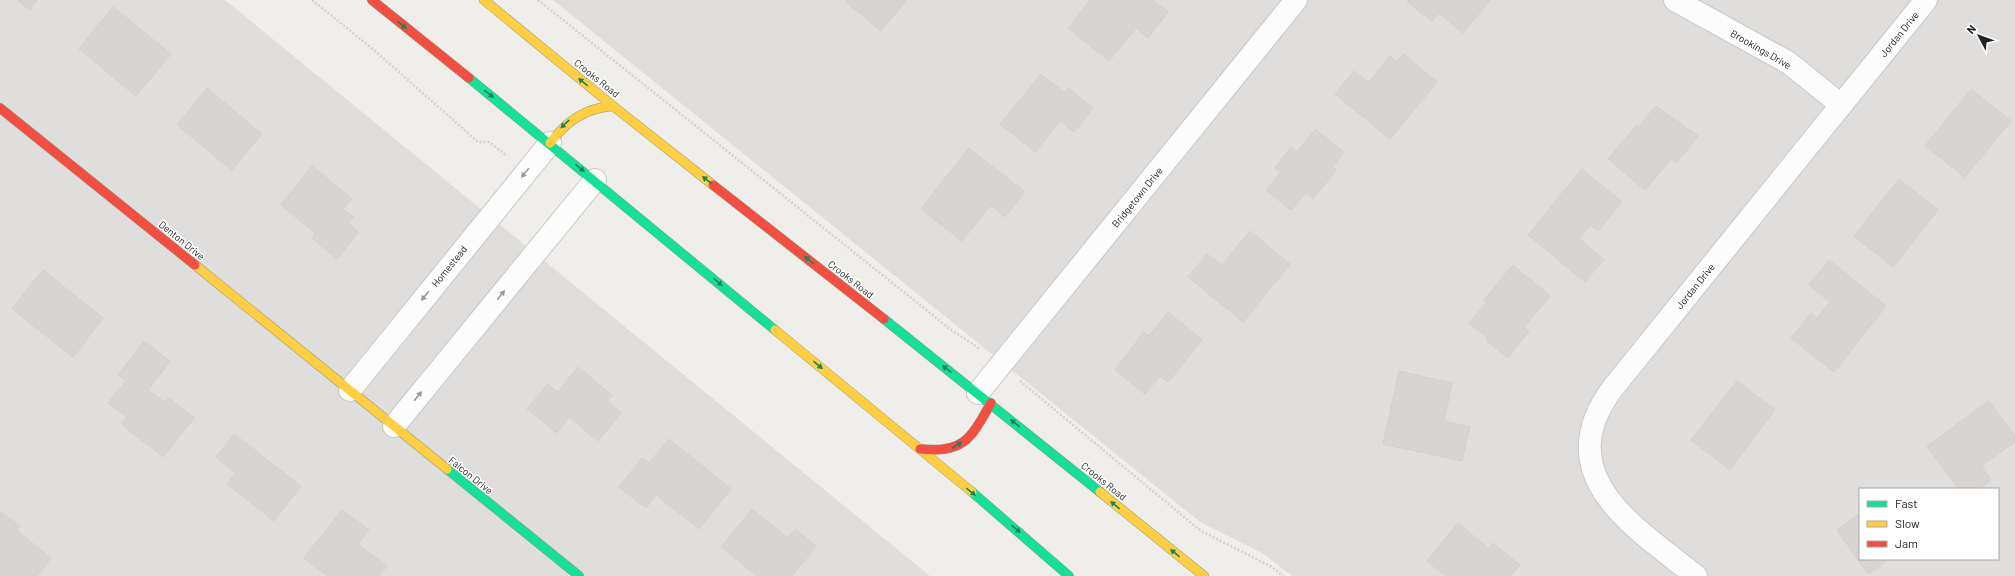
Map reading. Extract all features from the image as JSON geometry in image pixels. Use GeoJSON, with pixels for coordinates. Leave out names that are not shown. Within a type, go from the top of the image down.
{"type":"FeatureCollection","features":[{"type":"Feature","properties":{"kind":"main road"},"geometry":{"type":"LineString","coordinates":[[372,0],[595,180],[986,504],[1069,576]]}},
{"type":"Feature","properties":{"kind":"main road","name":"Crooks Road"},"geometry":{"type":"LineString","coordinates":[[484,0],[613,106],[984,398],[1204,576]]}},
{"type":"Feature","properties":{"kind":"main road"},"geometry":{"type":"LineString","coordinates":[[550,143],[561,128],[572,118],[600,106],[613,106]]}},
{"type":"Feature","properties":{"kind":"main road","name":"Denton Drive"},"geometry":{"type":"LineString","coordinates":[[0,108],[350,390]]}},
{"type":"Feature","properties":{"kind":"main road","name":"Falcon Drive"},"geometry":{"type":"LineString","coordinates":[[350,390],[578,576]]}},
{"type":"Feature","properties":{"kind":"main road"},"geometry":{"type":"LineString","coordinates":[[920,449],[936,451],[952,449],[965,440],[979,424],[984,398]]}},
{"type":"Feature","properties":{"kind":"street","name":"Bridgetown Drive"},"geometry":{"type":"LineString","coordinates":[[984,398],[1296,0]]}},
{"type":"Feature","properties":{"kind":"street","name":"Brookings Drive"},"geometry":{"type":"LineString","coordinates":[[1675,0],[1789,63],[1841,105]]}},
{"type":"Feature","properties":{"kind":"street","name":"Jordan Drive"},"geometry":{"type":"LineString","coordinates":[[1696,576],[1625,519],[1604,495],[1595,474],[1591,459],[1593,430],[1597,415],[1602,403],[1612,389],[1926,0]]}},
{"type":"Feature","properties":{"kind":"street","name":"Homestead"},"geometry":{"type":"LineString","coordinates":[[350,390],[550,143]]}},
{"type":"Feature","properties":{"kind":"street"},"geometry":{"type":"LineString","coordinates":[[394,426],[595,180]]}},
{"type":"Feature","properties":{"kind":"path"},"geometry":{"type":"LineString","coordinates":[[312,0],[374,50],[478,142],[483,141]]}},
{"type":"Feature","properties":{"kind":"path"},"geometry":{"type":"LineString","coordinates":[[538,0],[950,329],[972,343]]}},
{"type":"Feature","properties":{"kind":"path"},"geometry":{"type":"LineString","coordinates":[[1027,387],[1201,531],[1272,567],[1283,576]]}},
{"type":"Feature","properties":{"kind":"shaded area"},"geometry":{"type":"Polygon","coordinates":[[[0,0],[225,0],[930,576],[0,576],[0,0]]]}},
{"type":"Feature","properties":{"kind":"shaded area"},"geometry":{"type":"Polygon","coordinates":[[[553,0],[2015,0],[2015,576],[1292,576],[1264,554],[1200,522],[553,0]]]}},
{"type":"Feature","properties":{"kind":"building"},"geometry":{"type":"Polygon","coordinates":[[[17,0],[37,0],[30,10],[17,0]]]}},
{"type":"Feature","properties":{"kind":"building"},"geometry":{"type":"Polygon","coordinates":[[[848,0],[907,0],[881,31],[846,2],[848,0]]]}},
{"type":"Feature","properties":{"kind":"building"},"geometry":{"type":"Polygon","coordinates":[[[1090,0],[1153,0],[1168,12],[1148,38],[1136,28],[1109,61],[1068,28],[1090,0]]]}},
{"type":"Feature","properties":{"kind":"building"},"geometry":{"type":"Polygon","coordinates":[[[1409,0],[1490,0],[1463,33],[1439,13],[1432,21],[1407,2],[1409,0]]]}},
{"type":"Feature","properties":{"kind":"building"},"geometry":{"type":"Polygon","coordinates":[[[113,7],[171,54],[136,96],[79,49],[113,7]]]}},
{"type":"Feature","properties":{"kind":"building"},"geometry":{"type":"Polygon","coordinates":[[[1403,54],[1437,82],[1390,139],[1335,94],[1354,71],[1368,83],[1390,56],[1397,62],[1403,54]]]}},
{"type":"Feature","properties":{"kind":"building"},"geometry":{"type":"Polygon","coordinates":[[[1041,74],[1065,93],[1068,88],[1093,108],[1074,132],[1060,121],[1035,152],[1000,124],[1041,74]]]}},
{"type":"Feature","properties":{"kind":"building"},"geometry":{"type":"Polygon","coordinates":[[[207,88],[262,134],[232,170],[177,125],[207,88]]]}},
{"type":"Feature","properties":{"kind":"building"},"geometry":{"type":"Polygon","coordinates":[[[1971,89],[2011,121],[1965,177],[1925,146],[1971,89]]]}},
{"type":"Feature","properties":{"kind":"building"},"geometry":{"type":"Polygon","coordinates":[[[1656,106],[1698,136],[1676,163],[1671,159],[1645,190],[1608,159],[1637,125],[1639,127],[1656,106]]]}},
{"type":"Feature","properties":{"kind":"building"},"geometry":{"type":"Polygon","coordinates":[[[1315,129],[1344,152],[1333,167],[1336,170],[1313,199],[1306,193],[1291,210],[1266,190],[1281,172],[1275,168],[1291,147],[1297,152],[1315,129]]]}},
{"type":"Feature","properties":{"kind":"building"},"geometry":{"type":"Polygon","coordinates":[[[969,148],[1025,192],[1005,217],[991,205],[962,241],[921,209],[969,148]]]}},
{"type":"Feature","properties":{"kind":"building"},"geometry":{"type":"Polygon","coordinates":[[[312,166],[352,199],[343,209],[354,217],[348,223],[359,232],[337,259],[312,238],[315,233],[281,205],[312,166]]]}},
{"type":"Feature","properties":{"kind":"building"},"geometry":{"type":"Polygon","coordinates":[[[1582,169],[1622,202],[1598,231],[1590,225],[1579,239],[1604,259],[1585,282],[1528,235],[1582,169]]]}},
{"type":"Feature","properties":{"kind":"building"},"geometry":{"type":"Polygon","coordinates":[[[1899,179],[1938,210],[1893,267],[1854,236],[1899,179]]]}},
{"type":"Feature","properties":{"kind":"building"},"geometry":{"type":"Polygon","coordinates":[[[1250,231],[1290,264],[1243,322],[1188,277],[1207,254],[1222,265],[1250,231]]]}},
{"type":"Feature","properties":{"kind":"building"},"geometry":{"type":"Polygon","coordinates":[[[1829,260],[1886,306],[1834,372],[1791,338],[1811,313],[1817,318],[1830,302],[1809,285],[1829,260]]]}},
{"type":"Feature","properties":{"kind":"building"},"geometry":{"type":"Polygon","coordinates":[[[1513,265],[1550,296],[1524,327],[1529,331],[1508,358],[1486,340],[1488,338],[1469,323],[1487,302],[1484,300],[1513,265]]]}},
{"type":"Feature","properties":{"kind":"building"},"geometry":{"type":"Polygon","coordinates":[[[43,270],[103,318],[73,357],[12,309],[43,270]]]}},
{"type":"Feature","properties":{"kind":"building"},"geometry":{"type":"Polygon","coordinates":[[[1168,312],[1202,340],[1168,382],[1160,376],[1145,394],[1115,370],[1144,332],[1149,336],[1168,312]]]}},
{"type":"Feature","properties":{"kind":"building"},"geometry":{"type":"Polygon","coordinates":[[[144,341],[170,361],[148,390],[166,403],[169,398],[194,418],[163,457],[121,424],[127,417],[108,403],[126,381],[118,375],[144,341]]]}},
{"type":"Feature","properties":{"kind":"building"},"geometry":{"type":"Polygon","coordinates":[[[578,367],[612,395],[607,401],[621,413],[598,441],[569,417],[557,433],[527,409],[548,384],[558,392],[578,367]]]}},
{"type":"Feature","properties":{"kind":"building"},"geometry":{"type":"Polygon","coordinates":[[[1399,371],[1452,383],[1444,421],[1470,427],[1462,461],[1383,444],[1399,371]]]}},
{"type":"Feature","properties":{"kind":"building"},"geometry":{"type":"Polygon","coordinates":[[[1737,381],[1775,410],[1730,470],[1691,440],[1737,381]]]}},
{"type":"Feature","properties":{"kind":"building"},"geometry":{"type":"Polygon","coordinates":[[[1989,401],[2015,436],[2015,442],[1981,466],[1991,480],[1981,488],[1958,488],[1927,446],[1989,401]]]}},
{"type":"Feature","properties":{"kind":"building"},"geometry":{"type":"Polygon","coordinates":[[[234,434],[301,486],[274,521],[227,484],[236,473],[216,457],[234,434]]]}},
{"type":"Feature","properties":{"kind":"building"},"geometry":{"type":"Polygon","coordinates":[[[669,439],[731,489],[699,529],[656,495],[646,508],[619,487],[642,458],[649,463],[669,439]]]}},
{"type":"Feature","properties":{"kind":"building"},"geometry":{"type":"Polygon","coordinates":[[[752,509],[788,538],[795,529],[816,546],[792,576],[757,576],[721,547],[752,509]]]}},
{"type":"Feature","properties":{"kind":"building"},"geometry":{"type":"Polygon","coordinates":[[[342,510],[369,530],[358,544],[387,566],[379,576],[327,576],[304,558],[342,510]]]}},
{"type":"Feature","properties":{"kind":"building"},"geometry":{"type":"Polygon","coordinates":[[[0,511],[20,526],[16,530],[51,558],[37,576],[0,576],[0,511]]]}},
{"type":"Feature","properties":{"kind":"building"},"geometry":{"type":"Polygon","coordinates":[[[1859,514],[1859,560],[1888,560],[1868,574],[1837,530],[1859,514]]]}},
{"type":"Feature","properties":{"kind":"building"},"geometry":{"type":"Polygon","coordinates":[[[1458,523],[1489,549],[1493,543],[1520,565],[1511,576],[1446,576],[1427,561],[1458,523]]]}},
{"type":"Feature","properties":{"kind":"traffic: fast"},"geometry":{"type":"LineString","coordinates":[[469,78],[775,330]]}},
{"type":"Feature","properties":{"kind":"traffic: fast"},"geometry":{"type":"LineString","coordinates":[[884,319],[1100,492]]}},
{"type":"Feature","properties":{"kind":"traffic: fast"},"geometry":{"type":"LineString","coordinates":[[447,469],[579,576]]}},
{"type":"Feature","properties":{"kind":"traffic: fast"},"geometry":{"type":"LineString","coordinates":[[972,492],[1069,576]]}},
{"type":"Feature","properties":{"kind":"traffic: slow"},"geometry":{"type":"LineString","coordinates":[[484,0],[613,106],[713,185]]}},
{"type":"Feature","properties":{"kind":"traffic: slow"},"geometry":{"type":"LineString","coordinates":[[550,143],[563,128],[577,117],[603,107],[613,106]]}},
{"type":"Feature","properties":{"kind":"traffic: slow"},"geometry":{"type":"LineString","coordinates":[[195,265],[447,469]]}},
{"type":"Feature","properties":{"kind":"traffic: slow"},"geometry":{"type":"LineString","coordinates":[[775,330],[972,492]]}},
{"type":"Feature","properties":{"kind":"traffic: slow"},"geometry":{"type":"LineString","coordinates":[[1100,492],[1204,576]]}},
{"type":"Feature","properties":{"kind":"traffic: jam"},"geometry":{"type":"LineString","coordinates":[[372,0],[469,78]]}},
{"type":"Feature","properties":{"kind":"traffic: jam"},"geometry":{"type":"LineString","coordinates":[[0,108],[195,265]]}},
{"type":"Feature","properties":{"kind":"traffic: jam"},"geometry":{"type":"LineString","coordinates":[[713,185],[884,319]]}},
{"type":"Feature","properties":{"kind":"traffic: jam"},"geometry":{"type":"LineString","coordinates":[[920,449],[935,450],[957,446],[964,441],[978,426],[991,403]]}}]}
